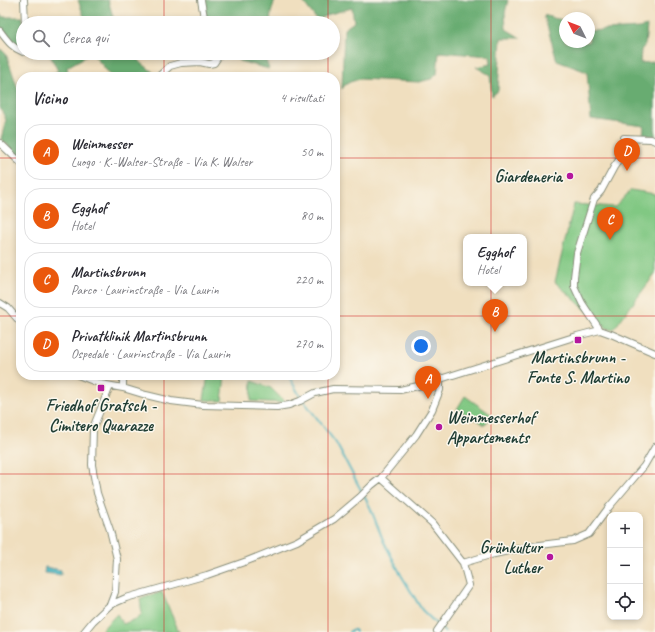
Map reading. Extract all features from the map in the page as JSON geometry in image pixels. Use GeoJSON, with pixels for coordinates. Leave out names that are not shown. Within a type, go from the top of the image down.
{"type":"FeatureCollection","features":[{"type":"Feature","properties":{"kind":"street"},"geometry":{"type":"LineString","coordinates":[[24,0],[25,16]]}},
{"type":"Feature","properties":{"kind":"street"},"geometry":{"type":"LineString","coordinates":[[201,0],[204,16]]}},
{"type":"Feature","properties":{"kind":"street"},"geometry":{"type":"LineString","coordinates":[[0,31],[16,49]]}},
{"type":"Feature","properties":{"kind":"street"},"geometry":{"type":"LineString","coordinates":[[163,72],[170,66],[181,63],[200,62],[209,64],[214,63],[216,60]]}},
{"type":"Feature","properties":{"kind":"street"},"geometry":{"type":"LineString","coordinates":[[600,330],[582,303],[574,286],[577,253],[594,199],[601,191],[614,167],[624,153],[624,138],[646,138],[655,141]]}},
{"type":"Feature","properties":{"kind":"street"},"geometry":{"type":"LineString","coordinates":[[0,143],[16,158]]}},
{"type":"Feature","properties":{"kind":"street"},"geometry":{"type":"LineString","coordinates":[[0,303],[8,308],[16,317]]}},
{"type":"Feature","properties":{"kind":"street"},"geometry":{"type":"LineString","coordinates":[[91,380],[146,395],[203,405],[266,407],[289,405],[303,400],[315,393],[333,389],[400,390],[418,386],[600,330],[655,353]]}},
{"type":"Feature","properties":{"kind":"street"},"geometry":{"type":"LineString","coordinates":[[84,632],[110,605],[126,598],[207,575],[246,561],[297,540],[334,518],[381,478],[416,435],[432,410],[440,390],[440,379]]}},
{"type":"Feature","properties":{"kind":"street"},"geometry":{"type":"LineString","coordinates":[[123,380],[123,388]]}},
{"type":"Feature","properties":{"kind":"street"},"geometry":{"type":"LineString","coordinates":[[110,386],[92,428],[92,465],[97,493],[110,530],[117,559],[115,592],[110,605]]}},
{"type":"Feature","properties":{"kind":"street"},"geometry":{"type":"LineString","coordinates":[[463,563],[490,555],[532,546],[573,541],[589,534],[608,507],[644,466],[655,448]]}},
{"type":"Feature","properties":{"kind":"street"},"geometry":{"type":"LineString","coordinates":[[381,478],[432,523],[463,563],[469,585],[437,631]]}},
{"type":"Feature","properties":{"kind":"green space"},"geometry":{"type":"Polygon","coordinates":[[[78,0],[108,0],[113,16],[84,16],[78,0]]]}},
{"type":"Feature","properties":{"kind":"green space"},"geometry":{"type":"Polygon","coordinates":[[[203,0],[275,0],[271,16],[206,16],[203,0]]]}},
{"type":"Feature","properties":{"kind":"green space"},"geometry":{"type":"Polygon","coordinates":[[[305,0],[508,0],[505,13],[506,29],[521,38],[501,38],[498,91],[492,96],[490,75],[476,67],[491,64],[490,56],[439,52],[437,74],[431,79],[419,82],[360,79],[350,82],[342,89],[344,29],[354,22],[352,8],[326,16],[314,16],[304,3],[305,0]]]}},
{"type":"Feature","properties":{"kind":"green space"},"geometry":{"type":"Polygon","coordinates":[[[0,14],[3,17],[16,17],[16,46],[0,27],[0,14]]]}},
{"type":"Feature","properties":{"kind":"green space"},"geometry":{"type":"Polygon","coordinates":[[[544,15],[559,19],[559,48],[595,48],[595,31],[639,28],[647,26],[645,45],[641,50],[640,63],[655,62],[655,136],[643,135],[644,126],[591,119],[587,72],[557,61],[544,15]]]}},
{"type":"Feature","properties":{"kind":"green space"},"geometry":{"type":"Polygon","coordinates":[[[0,48],[6,54],[16,83],[16,153],[1,139],[6,120],[0,107],[0,48]]]}},
{"type":"Feature","properties":{"kind":"green space"},"geometry":{"type":"Polygon","coordinates":[[[52,60],[80,60],[67,67],[68,72],[56,72],[58,71],[52,60]]]}},
{"type":"Feature","properties":{"kind":"green space"},"geometry":{"type":"Polygon","coordinates":[[[98,60],[138,60],[153,72],[108,72],[98,60]]]}},
{"type":"Feature","properties":{"kind":"green space"},"geometry":{"type":"Polygon","coordinates":[[[238,60],[266,60],[269,69],[238,60]]]}},
{"type":"Feature","properties":{"kind":"green space"},"geometry":{"type":"Polygon","coordinates":[[[631,190],[655,194],[655,274],[613,330],[606,328],[555,282],[574,204],[615,207],[631,190]]]}},
{"type":"Feature","properties":{"kind":"green space"},"geometry":{"type":"Polygon","coordinates":[[[207,380],[224,380],[222,401],[204,400],[207,380]]]}},
{"type":"Feature","properties":{"kind":"green space"},"geometry":{"type":"Polygon","coordinates":[[[252,381],[271,388],[286,403],[251,401],[252,381]]]}},
{"type":"Feature","properties":{"kind":"green space"},"geometry":{"type":"Polygon","coordinates":[[[465,396],[492,415],[485,425],[457,409],[465,396]]]}},
{"type":"Feature","properties":{"kind":"green space"},"geometry":{"type":"Polygon","coordinates":[[[162,592],[179,632],[100,632],[117,614],[123,624],[136,619],[142,614],[140,599],[162,592]]]}},
{"type":"Feature","properties":{"kind":"water"},"geometry":{"type":"Polygon","coordinates":[[[45,567],[61,570],[61,575],[44,573],[45,567]]]}},
{"type":"Feature","properties":{"kind":"waterway"},"geometry":{"type":"LineString","coordinates":[[291,380],[300,396],[336,443],[362,492]]}},
{"type":"Feature","properties":{"kind":"waterway"},"geometry":{"type":"LineString","coordinates":[[364,496],[383,540],[401,575],[422,610],[445,632]]}},
{"type":"Feature","properties":{"kind":"waterway"},"geometry":{"type":"LineString","coordinates":[[349,632],[352,630],[355,630],[356,632]]}},
{"type":"Feature","properties":{"kind":"place","name":"Privatklinik Martinsbrunn"},"geometry":{"type":"Point","coordinates":[627,171]}},
{"type":"Feature","properties":{"kind":"place","name":"Giardeneria"},"geometry":{"type":"Point","coordinates":[570,176]}},
{"type":"Feature","properties":{"kind":"place","name":"Martinsbrunn"},"geometry":{"type":"Point","coordinates":[610,240]}},
{"type":"Feature","properties":{"kind":"place","name":"Egghof"},"geometry":{"type":"Point","coordinates":[495,332]}},
{"type":"Feature","properties":{"kind":"place","name":"Martinsbrunn - Fonte S. Martino"},"geometry":{"type":"Point","coordinates":[578,340]}},
{"type":"Feature","properties":{"kind":"place","name":"Friedhof Gratsch - Cimitero Quarazze"},"geometry":{"type":"Point","coordinates":[101,388]}},
{"type":"Feature","properties":{"kind":"place","name":"Weinmesser"},"geometry":{"type":"Point","coordinates":[428,399]}},
{"type":"Feature","properties":{"kind":"place","name":"Weinmesserhof Appartements"},"geometry":{"type":"Point","coordinates":[439,427]}},
{"type":"Feature","properties":{"kind":"place","name":"Grünkultur Luther"},"geometry":{"type":"Point","coordinates":[550,557]}}]}
